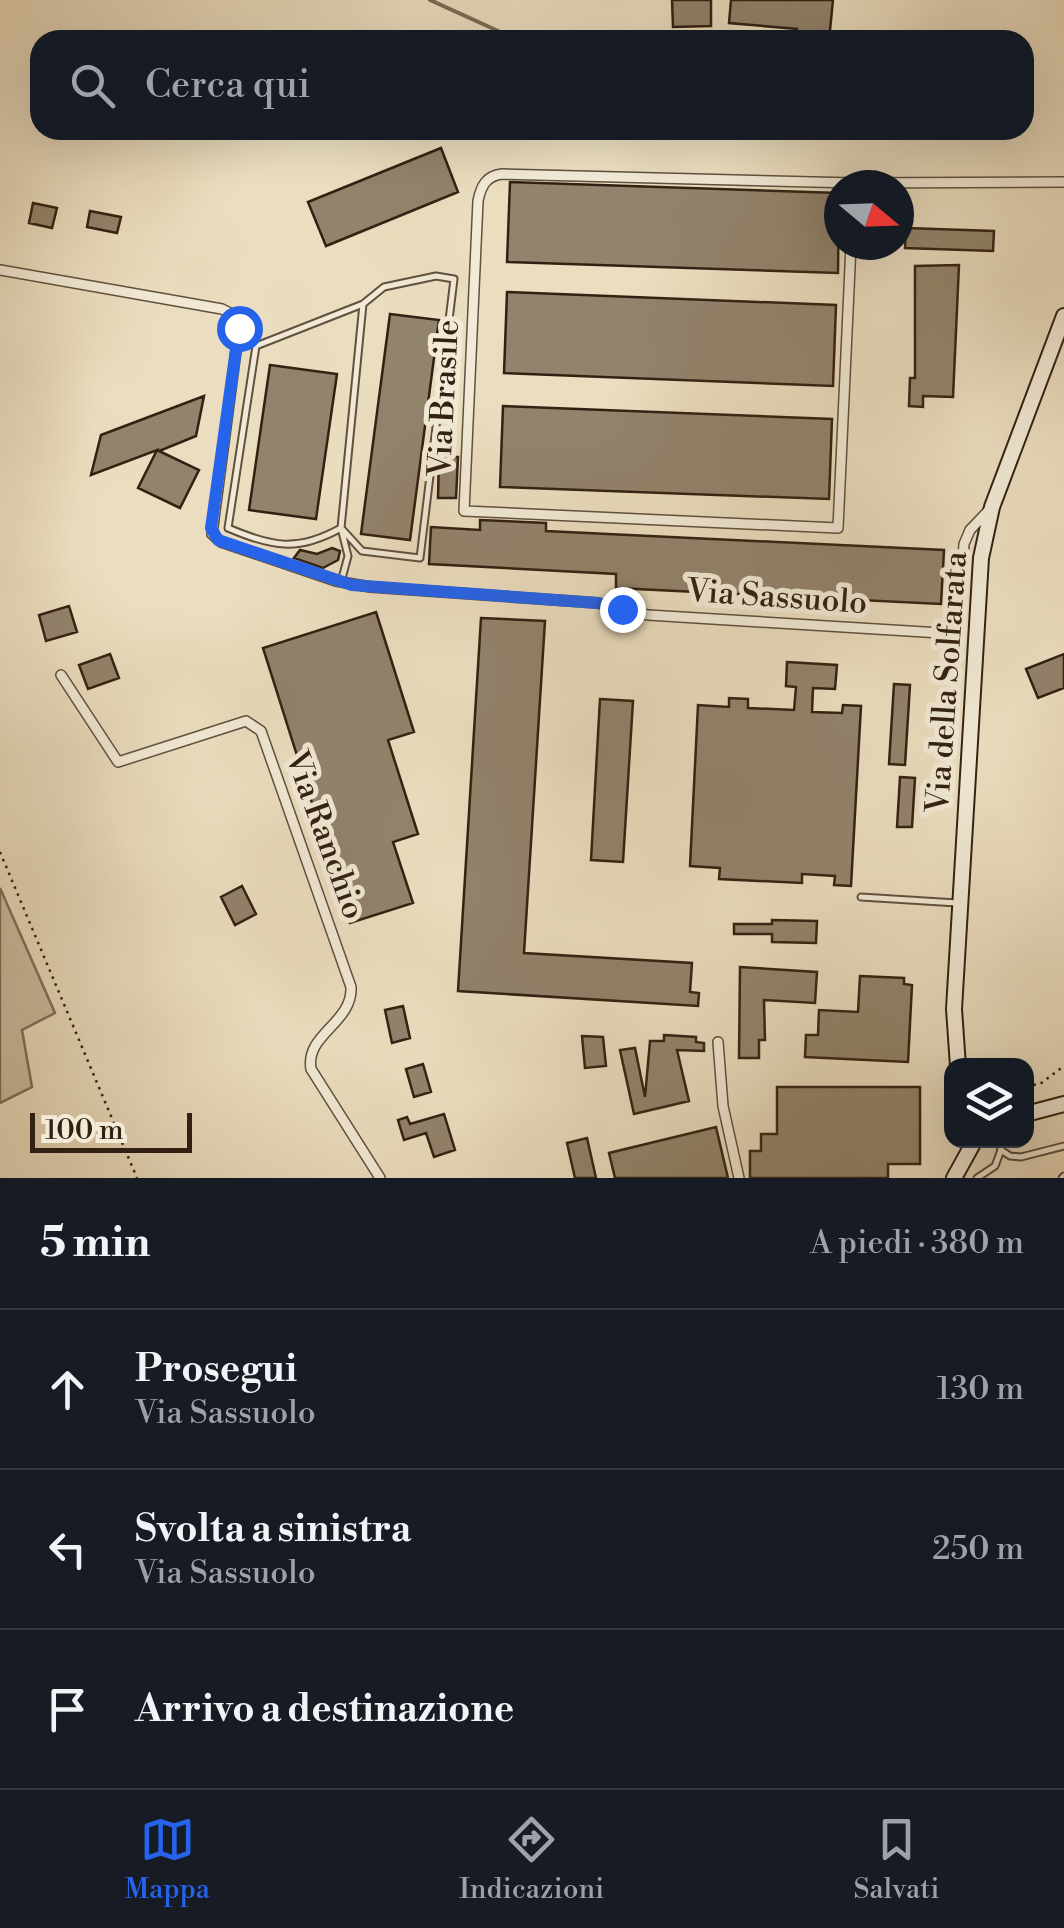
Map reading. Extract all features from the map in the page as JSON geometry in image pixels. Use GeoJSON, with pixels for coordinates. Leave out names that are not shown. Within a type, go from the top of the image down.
{"type":"FeatureCollection","features":[{"type":"Feature","properties":{"kind":"main road","name":"Via della Solfarata"},"geometry":{"type":"LineString","coordinates":[[957,1058],[954,1009],[981,558],[992,507],[1064,316]]}},
{"type":"Feature","properties":{"kind":"main road"},"geometry":{"type":"LineString","coordinates":[[1034,1112],[1064,1104]]}},
{"type":"Feature","properties":{"kind":"main road"},"geometry":{"type":"LineString","coordinates":[[954,1178],[971,1148]]}},
{"type":"Feature","properties":{"kind":"street","name":"Via Brasile"},"geometry":{"type":"LineString","coordinates":[[824,183],[502,174],[488,179],[478,201],[464,511],[838,528],[850,260]]}},
{"type":"Feature","properties":{"kind":"street","name":"Via Brasile"},"geometry":{"type":"LineString","coordinates":[[914,183],[1064,182]]}},
{"type":"Feature","properties":{"kind":"street","name":"Via Sassuolo"},"geometry":{"type":"LineString","coordinates":[[0,270],[222,309],[236,316],[239,328],[212,534],[221,542],[341,582],[598,603],[648,614],[958,634],[964,544],[970,530],[992,507]]}},
{"type":"Feature","properties":{"kind":"street","name":"Via Ranchio"},"geometry":{"type":"LineString","coordinates":[[61,675],[118,762],[246,720],[261,730],[351,987],[346,1011],[312,1049],[311,1070],[380,1178]]}},
{"type":"Feature","properties":{"kind":"street"},"geometry":{"type":"LineString","coordinates":[[718,1042],[723,1106],[739,1178]]}},
{"type":"Feature","properties":{"kind":"lane"},"geometry":{"type":"LineString","coordinates":[[436,276],[454,278],[420,558],[362,551],[341,528],[324,537],[286,546],[228,528],[256,346],[363,304],[384,287],[436,276]]}},
{"type":"Feature","properties":{"kind":"lane"},"geometry":{"type":"LineString","coordinates":[[341,582],[348,556],[341,528],[363,304]]}},
{"type":"Feature","properties":{"kind":"lane"},"geometry":{"type":"LineString","coordinates":[[861,897],[960,903]]}},
{"type":"Feature","properties":{"kind":"lane"},"geometry":{"type":"LineString","coordinates":[[977,1178],[994,1166],[1001,1150],[1021,1157],[1064,1146]]}},
{"type":"Feature","properties":{"kind":"path"},"geometry":{"type":"LineString","coordinates":[[0,852],[137,1178]]}},
{"type":"Feature","properties":{"kind":"path"},"geometry":{"type":"LineString","coordinates":[[1034,1085],[1064,1066]]}},
{"type":"Feature","properties":{"kind":"shaded area"},"geometry":{"type":"Polygon","coordinates":[[[0,888],[55,1013],[22,1030],[32,1087],[0,1103],[0,888]]]}},
{"type":"Feature","properties":{"kind":"building"},"geometry":{"type":"Polygon","coordinates":[[[672,0],[711,0],[711,26],[673,27],[672,0]]]}},
{"type":"Feature","properties":{"kind":"building"},"geometry":{"type":"Polygon","coordinates":[[[731,0],[833,0],[830,30],[729,23],[731,0]]]}},
{"type":"Feature","properties":{"kind":"building"},"geometry":{"type":"Polygon","coordinates":[[[441,148],[458,192],[326,246],[308,202],[441,148]]]}},
{"type":"Feature","properties":{"kind":"building"},"geometry":{"type":"Polygon","coordinates":[[[510,182],[824,192],[824,260],[838,260],[838,273],[507,262],[510,182]]]}},
{"type":"Feature","properties":{"kind":"building"},"geometry":{"type":"Polygon","coordinates":[[[33,203],[57,208],[52,228],[29,223],[33,203]]]}},
{"type":"Feature","properties":{"kind":"building"},"geometry":{"type":"Polygon","coordinates":[[[90,211],[121,217],[117,233],[87,227],[90,211]]]}},
{"type":"Feature","properties":{"kind":"building"},"geometry":{"type":"Polygon","coordinates":[[[914,228],[994,231],[993,251],[914,248],[914,228]]]}},
{"type":"Feature","properties":{"kind":"building"},"geometry":{"type":"Polygon","coordinates":[[[959,265],[953,397],[923,396],[923,407],[909,406],[910,378],[915,378],[915,266],[959,265]]]}},
{"type":"Feature","properties":{"kind":"building"},"geometry":{"type":"Polygon","coordinates":[[[507,292],[836,305],[833,386],[504,373],[507,292]]]}},
{"type":"Feature","properties":{"kind":"building"},"geometry":{"type":"Polygon","coordinates":[[[390,314],[439,320],[410,540],[361,534],[390,314]]]}},
{"type":"Feature","properties":{"kind":"building"},"geometry":{"type":"Polygon","coordinates":[[[270,365],[337,374],[316,519],[249,510],[270,365]]]}},
{"type":"Feature","properties":{"kind":"building"},"geometry":{"type":"Polygon","coordinates":[[[204,396],[196,436],[159,451],[199,470],[180,508],[138,488],[157,450],[91,475],[101,435],[204,396]]]}},
{"type":"Feature","properties":{"kind":"building"},"geometry":{"type":"Polygon","coordinates":[[[503,406],[832,419],[829,499],[500,487],[503,406]]]}},
{"type":"Feature","properties":{"kind":"building"},"geometry":{"type":"Polygon","coordinates":[[[439,457],[458,457],[456,498],[438,498],[439,457]]]}},
{"type":"Feature","properties":{"kind":"building"},"geometry":{"type":"Polygon","coordinates":[[[480,520],[546,523],[546,531],[944,550],[941,604],[616,588],[616,574],[429,564],[431,527],[480,530],[480,520]]]}},
{"type":"Feature","properties":{"kind":"building"},"geometry":{"type":"Polygon","coordinates":[[[332,548],[340,551],[338,560],[323,568],[294,558],[300,550],[317,554],[332,548]]]}},
{"type":"Feature","properties":{"kind":"building"},"geometry":{"type":"Polygon","coordinates":[[[69,606],[77,632],[46,641],[39,615],[69,606]]]}},
{"type":"Feature","properties":{"kind":"building"},"geometry":{"type":"Polygon","coordinates":[[[376,612],[414,732],[388,740],[418,834],[393,842],[413,903],[350,923],[263,648],[376,612]]]}},
{"type":"Feature","properties":{"kind":"building"},"geometry":{"type":"Polygon","coordinates":[[[481,618],[545,621],[524,953],[692,963],[690,992],[699,993],[698,1006],[458,991],[481,618]]]}},
{"type":"Feature","properties":{"kind":"building"},"geometry":{"type":"Polygon","coordinates":[[[110,654],[119,678],[88,689],[79,665],[110,654]]]}},
{"type":"Feature","properties":{"kind":"building"},"geometry":{"type":"Polygon","coordinates":[[[1064,654],[1064,688],[1038,698],[1026,669],[1064,654]]]}},
{"type":"Feature","properties":{"kind":"building"},"geometry":{"type":"Polygon","coordinates":[[[787,662],[837,665],[835,689],[813,688],[812,712],[842,713],[843,705],[861,706],[851,886],[834,885],[835,876],[802,874],[802,883],[719,879],[720,868],[690,866],[698,705],[729,707],[729,698],[748,699],[748,708],[794,710],[796,687],[786,686],[787,662]]]}},
{"type":"Feature","properties":{"kind":"building"},"geometry":{"type":"Polygon","coordinates":[[[894,684],[910,685],[905,765],[889,764],[894,684]]]}},
{"type":"Feature","properties":{"kind":"building"},"geometry":{"type":"Polygon","coordinates":[[[600,699],[633,701],[623,862],[591,860],[600,699]]]}},
{"type":"Feature","properties":{"kind":"building"},"geometry":{"type":"Polygon","coordinates":[[[900,777],[915,778],[912,827],[897,827],[900,777]]]}},
{"type":"Feature","properties":{"kind":"building"},"geometry":{"type":"Polygon","coordinates":[[[242,886],[256,914],[235,925],[221,897],[242,886]]]}},
{"type":"Feature","properties":{"kind":"building"},"geometry":{"type":"Polygon","coordinates":[[[772,920],[817,921],[816,943],[772,942],[772,934],[734,934],[734,924],[772,924],[772,920]]]}},
{"type":"Feature","properties":{"kind":"building"},"geometry":{"type":"Polygon","coordinates":[[[740,967],[817,972],[815,1003],[764,1000],[765,1040],[759,1040],[759,1058],[739,1058],[740,967]]]}},
{"type":"Feature","properties":{"kind":"building"},"geometry":{"type":"Polygon","coordinates":[[[860,976],[904,978],[904,984],[912,985],[908,1062],[805,1057],[806,1035],[818,1035],[819,1010],[858,1012],[860,976]]]}},
{"type":"Feature","properties":{"kind":"building"},"geometry":{"type":"Polygon","coordinates":[[[403,1006],[410,1038],[392,1043],[385,1010],[403,1006]]]}},
{"type":"Feature","properties":{"kind":"building"},"geometry":{"type":"Polygon","coordinates":[[[664,1035],[696,1037],[696,1042],[704,1043],[704,1051],[677,1050],[689,1101],[634,1114],[620,1050],[635,1048],[645,1097],[650,1041],[664,1041],[664,1035]]]}},
{"type":"Feature","properties":{"kind":"building"},"geometry":{"type":"Polygon","coordinates":[[[582,1036],[603,1037],[606,1066],[585,1068],[582,1036]]]}},
{"type":"Feature","properties":{"kind":"building"},"geometry":{"type":"Polygon","coordinates":[[[423,1064],[431,1092],[414,1097],[406,1069],[423,1064]]]}},
{"type":"Feature","properties":{"kind":"building"},"geometry":{"type":"Polygon","coordinates":[[[777,1087],[920,1087],[920,1164],[888,1164],[888,1178],[750,1178],[750,1151],[761,1151],[761,1134],[777,1134],[777,1087]]]}},
{"type":"Feature","properties":{"kind":"building"},"geometry":{"type":"Polygon","coordinates":[[[444,1114],[455,1150],[434,1157],[426,1133],[404,1140],[398,1120],[407,1117],[410,1124],[444,1114]]]}},
{"type":"Feature","properties":{"kind":"building"},"geometry":{"type":"Polygon","coordinates":[[[716,1127],[728,1178],[615,1178],[609,1153],[716,1127]]]}},
{"type":"Feature","properties":{"kind":"building"},"geometry":{"type":"Polygon","coordinates":[[[587,1138],[596,1178],[575,1178],[567,1143],[587,1138]]]}},
{"type":"Feature","properties":{"kind":"waterway"},"geometry":{"type":"LineString","coordinates":[[430,0],[496,30]]}},
{"type":"Feature","properties":{"kind":"route"},"geometry":{"type":"LineString","coordinates":[[239,328],[211,528],[213,537],[352,585],[598,603],[622,609]]}}]}
